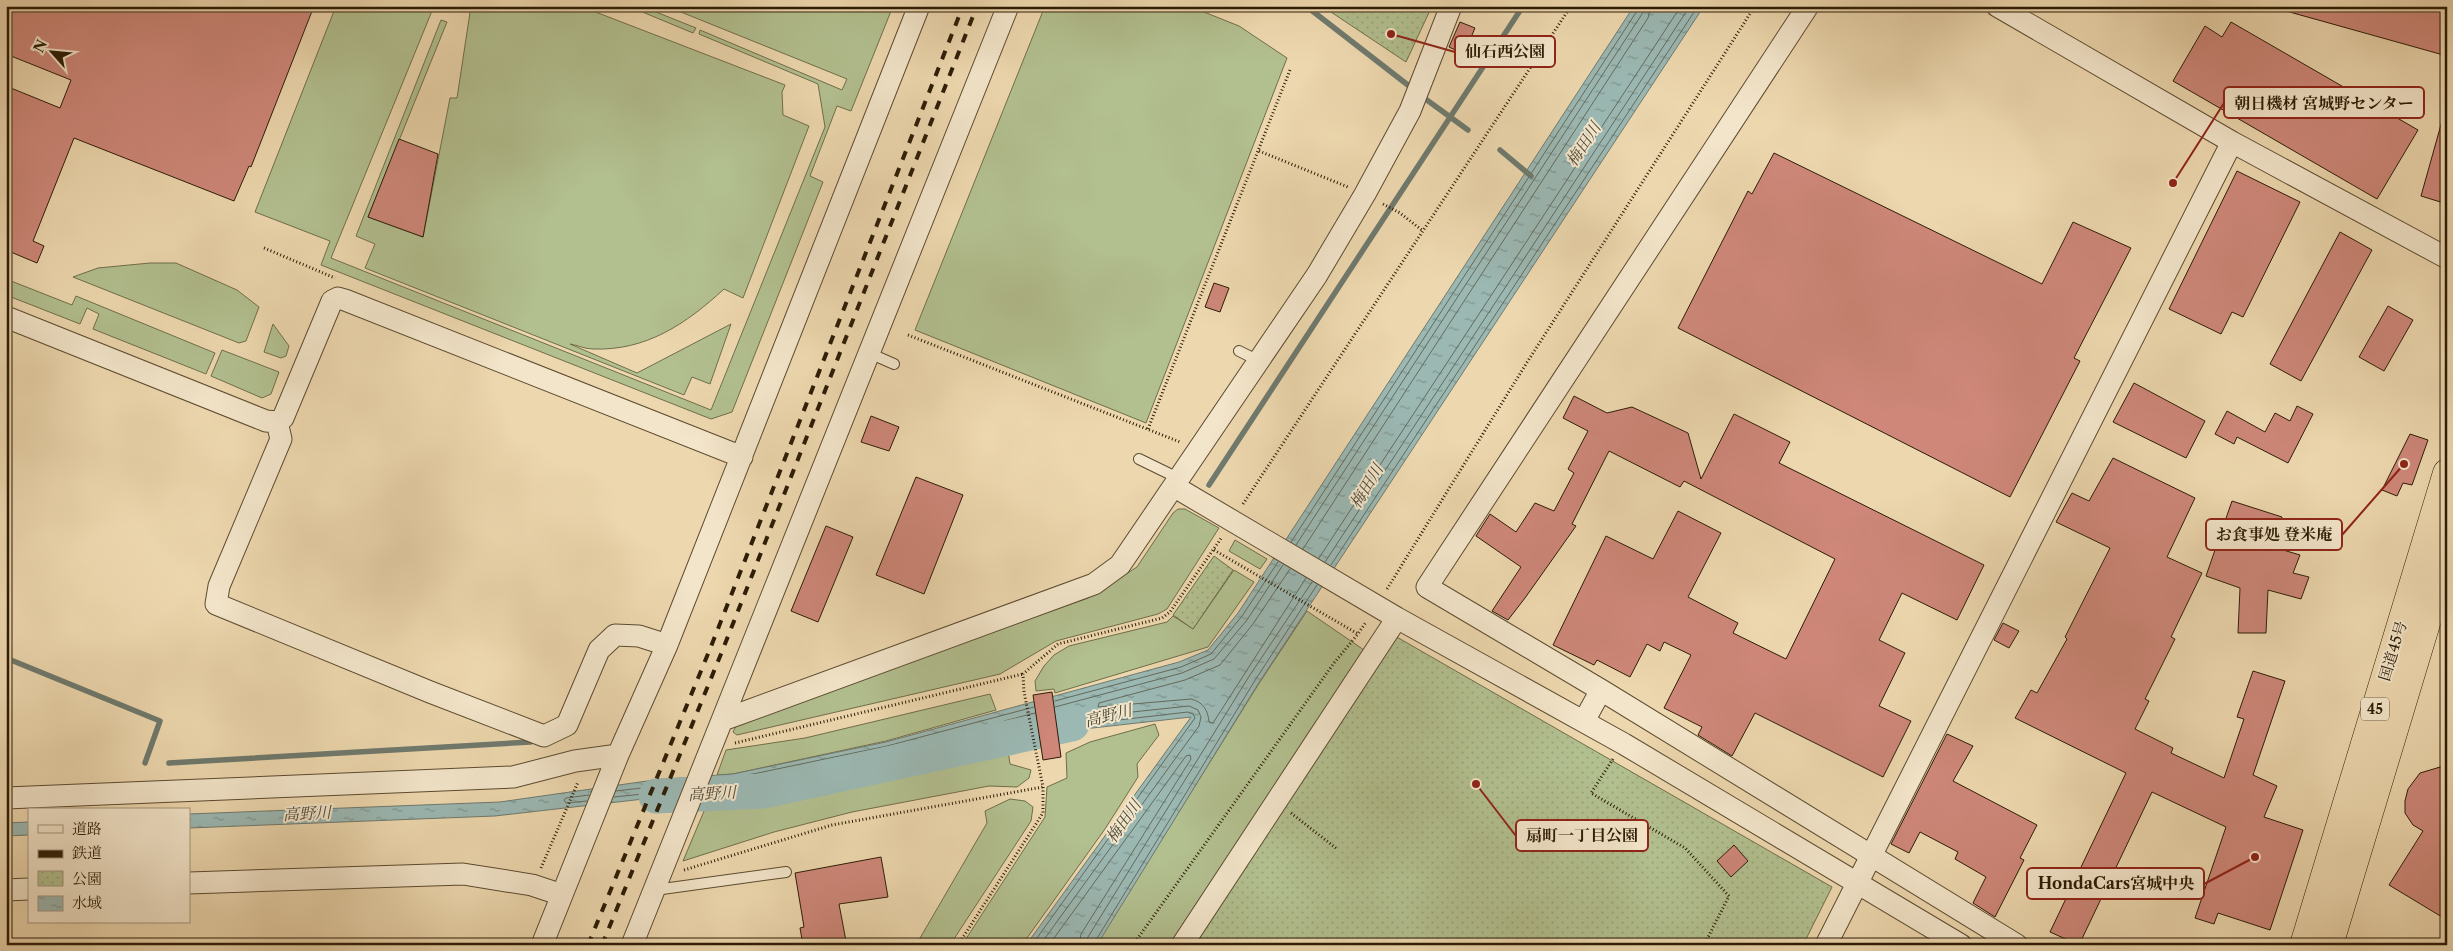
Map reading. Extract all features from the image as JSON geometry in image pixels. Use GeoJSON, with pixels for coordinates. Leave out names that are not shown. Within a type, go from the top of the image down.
{"type":"FeatureCollection","features":[{"type":"Feature","properties":{"kind":"highway","name":"国道45号"},"geometry":{"type":"LineString","coordinates":[[2304,945],[2447,473]]}},
{"type":"Feature","properties":{"kind":"highway","name":"国道45号"},"geometry":{"type":"LineString","coordinates":[[2329,945],[2447,554]]}},
{"type":"Feature","properties":{"kind":"street"},"geometry":{"type":"LineString","coordinates":[[542,945],[742,457],[919,6]]}},
{"type":"Feature","properties":{"kind":"street"},"geometry":{"type":"LineString","coordinates":[[632,945],[1008,6]]}},
{"type":"Feature","properties":{"kind":"street"},"geometry":{"type":"LineString","coordinates":[[722,720],[1094,584],[1120,565],[1317,275],[1365,194],[1424,81],[1451,6]]}},
{"type":"Feature","properties":{"kind":"street"},"geometry":{"type":"LineString","coordinates":[[1808,6],[1427,587],[1602,690],[2017,945]]}},
{"type":"Feature","properties":{"kind":"street"},"geometry":{"type":"LineString","coordinates":[[1997,6],[2232,142],[2447,258]]}},
{"type":"Feature","properties":{"kind":"street"},"geometry":{"type":"LineString","coordinates":[[1826,945],[2232,142]]}},
{"type":"Feature","properties":{"kind":"street"},"geometry":{"type":"LineString","coordinates":[[6,317],[266,421],[278,422],[283,418],[332,301],[338,298],[742,457]]}},
{"type":"Feature","properties":{"kind":"street"},"geometry":{"type":"LineString","coordinates":[[278,422],[281,439],[219,586],[216,604],[430,692],[544,736],[567,725],[599,650],[615,635],[639,636],[666,645]]}},
{"type":"Feature","properties":{"kind":"street"},"geometry":{"type":"LineString","coordinates":[[1177,483],[1238,524],[1372,604],[1624,744],[1961,945]]}},
{"type":"Feature","properties":{"kind":"street"},"geometry":{"type":"LineString","coordinates":[[1182,945],[1397,618]]}},
{"type":"Feature","properties":{"kind":"street"},"geometry":{"type":"LineString","coordinates":[[1584,721],[1602,690]]}},
{"type":"Feature","properties":{"kind":"street"},"geometry":{"type":"LineString","coordinates":[[6,798],[513,777],[575,761],[615,765]]}},
{"type":"Feature","properties":{"kind":"street"},"geometry":{"type":"LineString","coordinates":[[190,883],[463,874],[532,885],[562,895]]}},
{"type":"Feature","properties":{"kind":"street"},"geometry":{"type":"LineString","coordinates":[[6,890],[28,889]]}},
{"type":"Feature","properties":{"kind":"lane"},"geometry":{"type":"LineString","coordinates":[[1239,350],[1259,361]]}},
{"type":"Feature","properties":{"kind":"lane"},"geometry":{"type":"LineString","coordinates":[[869,353],[894,364]]}},
{"type":"Feature","properties":{"kind":"lane"},"geometry":{"type":"LineString","coordinates":[[1139,459],[1177,483]]}},
{"type":"Feature","properties":{"kind":"lane"},"geometry":{"type":"LineString","coordinates":[[660,876],[786,872]]}},
{"type":"Feature","properties":{"kind":"path"},"geometry":{"type":"LineString","coordinates":[[709,755],[1023,674],[1058,644],[1162,618],[1170,612],[1214,550],[1238,524],[1424,231],[1571,6]]}},
{"type":"Feature","properties":{"kind":"path"},"geometry":{"type":"LineString","coordinates":[[1372,604],[1755,6]]}},
{"type":"Feature","properties":{"kind":"path"},"geometry":{"type":"LineString","coordinates":[[1148,429],[1290,70]]}},
{"type":"Feature","properties":{"kind":"path"},"geometry":{"type":"LineString","coordinates":[[1259,150],[1365,194]]}},
{"type":"Feature","properties":{"kind":"path"},"geometry":{"type":"LineString","coordinates":[[1400,212],[1424,231]]}},
{"type":"Feature","properties":{"kind":"path"},"geometry":{"type":"LineString","coordinates":[[908,335],[1199,450]]}},
{"type":"Feature","properties":{"kind":"path"},"geometry":{"type":"LineString","coordinates":[[1214,550],[1351,630]]}},
{"type":"Feature","properties":{"kind":"path"},"geometry":{"type":"LineString","coordinates":[[1133,945],[1334,663],[1358,634]]}},
{"type":"Feature","properties":{"kind":"path"},"geometry":{"type":"LineString","coordinates":[[958,945],[1043,813],[1043,787],[1024,692],[1023,674]]}},
{"type":"Feature","properties":{"kind":"path"},"geometry":{"type":"LineString","coordinates":[[1624,744],[1591,793],[1685,848],[1729,896],[1704,945]]}},
{"type":"Feature","properties":{"kind":"path"},"geometry":{"type":"LineString","coordinates":[[540,870],[581,775]]}},
{"type":"Feature","properties":{"kind":"path"},"geometry":{"type":"LineString","coordinates":[[660,876],[832,826],[1043,787]]}},
{"type":"Feature","properties":{"kind":"path"},"geometry":{"type":"LineString","coordinates":[[1277,802],[1337,849]]}},
{"type":"Feature","properties":{"kind":"green space"},"geometry":{"type":"Polygon","coordinates":[[[336,6],[434,6],[331,258],[711,410],[825,127],[818,84],[699,34],[700,30],[842,90],[847,79],[666,6],[893,6],[851,111],[837,106],[810,176],[823,182],[732,412],[711,419],[321,265],[330,241],[255,212],[336,6]]]}},
{"type":"Feature","properties":{"kind":"green space"},"geometry":{"type":"Polygon","coordinates":[[[471,6],[580,6],[785,85],[782,92],[783,115],[809,126],[743,298],[724,289],[680,324],[648,340],[630,345],[593,349],[570,344],[637,373],[731,324],[710,384],[692,377],[684,395],[365,268],[375,244],[356,236],[441,20],[447,22],[368,217],[423,237],[450,98],[457,98],[471,6]]]}},
{"type":"Feature","properties":{"kind":"green space"},"geometry":{"type":"Polygon","coordinates":[[[628,6],[641,6],[696,28],[693,33],[628,6]]]}},
{"type":"Feature","properties":{"kind":"green space"},"geometry":{"type":"Polygon","coordinates":[[[1045,6],[1189,6],[1239,26],[1287,58],[1146,423],[915,330],[1045,6]]]}},
{"type":"Feature","properties":{"kind":"green space"},"geometry":{"type":"Polygon","coordinates":[[[1322,6],[1432,6],[1406,62],[1322,6]]]}},
{"type":"Feature","properties":{"kind":"green space"},"geometry":{"type":"Polygon","coordinates":[[[150,263],[176,263],[237,290],[259,307],[246,341],[239,343],[73,277],[98,268],[150,263]]]}},
{"type":"Feature","properties":{"kind":"green space"},"geometry":{"type":"Polygon","coordinates":[[[6,279],[72,305],[76,296],[215,353],[206,374],[93,329],[99,314],[87,308],[80,324],[6,295],[6,279]]]}},
{"type":"Feature","properties":{"kind":"green space"},"geometry":{"type":"Polygon","coordinates":[[[273,324],[289,346],[286,356],[281,358],[264,352],[273,324]]]}},
{"type":"Feature","properties":{"kind":"green space"},"geometry":{"type":"Polygon","coordinates":[[[222,350],[279,372],[271,394],[262,398],[211,376],[222,350]]]}},
{"type":"Feature","properties":{"kind":"green space"},"geometry":{"type":"Polygon","coordinates":[[[1178,509],[1185,509],[1219,528],[1167,609],[1158,614],[1056,641],[1000,674],[737,735],[733,732],[738,722],[1088,598],[1137,567],[1173,513],[1178,509]]]}},
{"type":"Feature","properties":{"kind":"green space"},"geometry":{"type":"Polygon","coordinates":[[[1235,540],[1267,559],[1260,569],[1229,551],[1235,540]]]}},
{"type":"Feature","properties":{"kind":"green space"},"geometry":{"type":"Polygon","coordinates":[[[1214,556],[1233,570],[1193,629],[1173,615],[1214,556]]]}},
{"type":"Feature","properties":{"kind":"green space"},"geometry":{"type":"Polygon","coordinates":[[[1234,570],[1254,582],[1208,647],[1055,693],[1054,689],[1036,691],[1035,681],[1044,666],[1054,655],[1069,646],[1167,622],[1173,616],[1193,629],[1234,570]]]}},
{"type":"Feature","properties":{"kind":"green space"},"geometry":{"type":"Polygon","coordinates":[[[1307,611],[1364,650],[1169,945],[1096,945],[1258,685],[1307,611]]]}},
{"type":"Feature","properties":{"kind":"green space"},"geometry":{"type":"Polygon","coordinates":[[[1395,636],[1832,887],[1803,945],[1195,945],[1395,636]]]}},
{"type":"Feature","properties":{"kind":"green space"},"geometry":{"type":"Polygon","coordinates":[[[990,694],[996,710],[886,741],[733,774],[717,775],[726,750],[805,738],[990,694]]]}},
{"type":"Feature","properties":{"kind":"green space"},"geometry":{"type":"Polygon","coordinates":[[[1155,724],[1159,735],[1137,764],[1138,777],[1105,829],[1022,945],[962,945],[1045,817],[1047,787],[1067,778],[1066,753],[1090,742],[1155,724]]]}},
{"type":"Feature","properties":{"kind":"green space"},"geometry":{"type":"Polygon","coordinates":[[[1007,744],[1010,764],[1031,770],[1029,778],[1017,787],[989,786],[852,812],[774,832],[683,861],[710,797],[762,794],[1007,744]]]}},
{"type":"Feature","properties":{"kind":"green space"},"geometry":{"type":"Polygon","coordinates":[[[1010,799],[1025,801],[1033,807],[1031,821],[950,945],[916,945],[987,823],[985,811],[1010,799]]]}},
{"type":"Feature","properties":{"kind":"water","name":"梅田川"},"geometry":{"type":"Polygon","coordinates":[[[1634,6],[1704,6],[1258,684],[1097,945],[1026,945],[1191,717],[967,742],[775,784],[495,816],[190,828],[190,814],[500,802],[654,780],[733,774],[886,742],[1179,662],[1208,650],[1238,613],[1634,6]]]}},
{"type":"Feature","properties":{"kind":"water"},"geometry":{"type":"Polygon","coordinates":[[[28,822],[28,835],[6,836],[6,823],[28,822]]]}},
{"type":"Feature","properties":{"kind":"building"},"geometry":{"type":"Polygon","coordinates":[[[6,6],[314,6],[251,167],[249,166],[234,201],[74,138],[33,241],[44,246],[37,263],[6,250],[6,86],[60,108],[71,80],[6,54],[6,6]]]}},
{"type":"Feature","properties":{"kind":"building"},"geometry":{"type":"Polygon","coordinates":[[[2287,6],[2447,6],[2447,56],[2286,11],[2287,6]]]}},
{"type":"Feature","properties":{"kind":"building"},"geometry":{"type":"Polygon","coordinates":[[[1460,22],[1475,28],[1464,54],[1449,47],[1460,22]]]}},
{"type":"Feature","properties":{"kind":"building"},"geometry":{"type":"Polygon","coordinates":[[[2231,22],[2418,130],[2377,199],[2173,81],[2205,26],[2222,37],[2231,22]]]}},
{"type":"Feature","properties":{"kind":"building"},"geometry":{"type":"Polygon","coordinates":[[[2442,121],[2447,122],[2447,204],[2421,196],[2442,121]]]}},
{"type":"Feature","properties":{"kind":"building"},"geometry":{"type":"Polygon","coordinates":[[[399,139],[438,154],[423,237],[368,217],[399,139]]]}},
{"type":"Feature","properties":{"kind":"building"},"geometry":{"type":"Polygon","coordinates":[[[1774,153],[2042,284],[2073,222],[2131,248],[2074,358],[2080,361],[2010,497],[1678,328],[1748,191],[1752,194],[1774,153]]]}},
{"type":"Feature","properties":{"kind":"building"},"geometry":{"type":"Polygon","coordinates":[[[2237,171],[2300,202],[2243,317],[2232,312],[2221,334],[2169,309],[2237,171]]]}},
{"type":"Feature","properties":{"kind":"building"},"geometry":{"type":"Polygon","coordinates":[[[2340,232],[2372,250],[2301,381],[2270,364],[2340,232]]]}},
{"type":"Feature","properties":{"kind":"building"},"geometry":{"type":"Polygon","coordinates":[[[1214,283],[1229,288],[1220,312],[1205,307],[1214,283]]]}},
{"type":"Feature","properties":{"kind":"building"},"geometry":{"type":"Polygon","coordinates":[[[2388,306],[2413,320],[2384,371],[2359,357],[2388,306]]]}},
{"type":"Feature","properties":{"kind":"building"},"geometry":{"type":"Polygon","coordinates":[[[2134,383],[2205,421],[2186,458],[2113,422],[2134,383]]]}},
{"type":"Feature","properties":{"kind":"building"},"geometry":{"type":"Polygon","coordinates":[[[1574,396],[1607,413],[1632,407],[1688,433],[1701,479],[1734,414],[1790,442],[1779,463],[1984,565],[1957,620],[1902,593],[1879,640],[1905,653],[1879,706],[1911,721],[1883,777],[1755,713],[1732,756],[1698,735],[1702,727],[1664,708],[1691,655],[1664,642],[1660,651],[1647,644],[1630,677],[1597,660],[1594,665],[1553,645],[1606,536],[1653,559],[1678,511],[1721,533],[1688,597],[1738,623],[1733,633],[1786,659],[1835,559],[1684,481],[1680,487],[1609,451],[1572,524],[1576,526],[1525,598],[1508,620],[1492,611],[1521,567],[1476,536],[1490,514],[1516,532],[1535,503],[1554,511],[1574,473],[1568,469],[1588,431],[1563,418],[1574,396]]]}},
{"type":"Feature","properties":{"kind":"building"},"geometry":{"type":"Polygon","coordinates":[[[2297,406],[2313,414],[2288,463],[2237,437],[2234,444],[2215,434],[2227,411],[2265,432],[2275,413],[2290,421],[2297,406]]]}},
{"type":"Feature","properties":{"kind":"building"},"geometry":{"type":"Polygon","coordinates":[[[871,416],[899,427],[889,451],[861,442],[871,416]]]}},
{"type":"Feature","properties":{"kind":"building"},"geometry":{"type":"Polygon","coordinates":[[[2410,434],[2428,440],[2412,485],[2403,483],[2397,496],[2382,490],[2410,434]]]}},
{"type":"Feature","properties":{"kind":"building"},"geometry":{"type":"Polygon","coordinates":[[[2113,458],[2195,498],[2167,557],[2202,573],[2171,637],[2175,639],[2145,699],[2149,701],[2135,729],[2173,748],[2171,753],[2224,778],[2244,719],[2237,717],[2253,671],[2285,681],[2253,775],[2277,786],[2264,817],[2303,830],[2270,930],[2218,913],[2214,924],[2195,918],[2226,827],[2152,792],[2079,945],[2050,932],[2126,773],[2015,718],[2031,690],[2037,693],[2067,639],[2065,637],[2110,548],[2056,522],[2072,493],[2089,501],[2113,458]]]}},
{"type":"Feature","properties":{"kind":"building"},"geometry":{"type":"Polygon","coordinates":[[[916,477],[963,495],[924,594],[876,575],[916,477]]]}},
{"type":"Feature","properties":{"kind":"building"},"geometry":{"type":"Polygon","coordinates":[[[2232,501],[2282,517],[2273,547],[2300,555],[2293,573],[2309,577],[2301,599],[2268,590],[2266,633],[2238,633],[2240,588],[2206,576],[2232,501]]]}},
{"type":"Feature","properties":{"kind":"building"},"geometry":{"type":"Polygon","coordinates":[[[826,526],[853,537],[818,622],[791,611],[826,526]]]}},
{"type":"Feature","properties":{"kind":"building"},"geometry":{"type":"Polygon","coordinates":[[[2003,623],[2019,631],[2009,648],[1994,640],[2003,623]]]}},
{"type":"Feature","properties":{"kind":"building"},"geometry":{"type":"Polygon","coordinates":[[[1052,692],[1061,757],[1043,760],[1033,695],[1052,692]]]}},
{"type":"Feature","properties":{"kind":"building"},"geometry":{"type":"Polygon","coordinates":[[[1947,734],[1973,746],[1953,781],[2037,825],[2020,858],[2024,860],[1995,917],[1973,903],[1986,877],[1955,859],[1958,852],[1920,832],[1909,853],[1891,844],[1947,734]]]}},
{"type":"Feature","properties":{"kind":"building"},"geometry":{"type":"Polygon","coordinates":[[[2447,765],[2447,920],[2389,885],[2423,831],[2413,825],[2405,813],[2408,789],[2420,773],[2447,765]]]}},
{"type":"Feature","properties":{"kind":"building"},"geometry":{"type":"Polygon","coordinates":[[[1734,845],[1748,861],[1731,877],[1717,861],[1734,845]]]}},
{"type":"Feature","properties":{"kind":"building"},"geometry":{"type":"Polygon","coordinates":[[[881,857],[888,897],[839,904],[846,941],[827,945],[803,945],[800,928],[804,927],[795,873],[881,857]]]}},
{"type":"Feature","properties":{"kind":"waterway"},"geometry":{"type":"LineString","coordinates":[[1306,6],[1413,89]]}},
{"type":"Feature","properties":{"kind":"waterway"},"geometry":{"type":"LineString","coordinates":[[1209,485],[1523,6]]}},
{"type":"Feature","properties":{"kind":"waterway"},"geometry":{"type":"LineString","coordinates":[[1420,95],[1468,130]]}},
{"type":"Feature","properties":{"kind":"waterway"},"geometry":{"type":"LineString","coordinates":[[1500,150],[1531,176]]}},
{"type":"Feature","properties":{"kind":"waterway"},"geometry":{"type":"LineString","coordinates":[[6,658],[160,721],[145,763]]}},
{"type":"Feature","properties":{"kind":"waterway","name":"高野川"},"geometry":{"type":"LineString","coordinates":[[656,796],[764,791],[1072,724]]}},
{"type":"Feature","properties":{"kind":"waterway"},"geometry":{"type":"LineString","coordinates":[[169,763],[530,742]]}},
{"type":"Feature","properties":{"kind":"railway"},"geometry":{"type":"LineString","coordinates":[[588,945],[710,649],[963,6]]}},
{"type":"Feature","properties":{"kind":"railway"},"geometry":{"type":"LineString","coordinates":[[602,945],[721,654],[977,6]]}},
{"type":"Feature","properties":{"kind":"place","name":"仙石西公園"},"geometry":{"type":"Point","coordinates":[1391,34]}},
{"type":"Feature","properties":{"kind":"place","name":"朝日機材 宮城野センター"},"geometry":{"type":"Point","coordinates":[2173,183]}},
{"type":"Feature","properties":{"kind":"place","name":"お食事処 登米庵"},"geometry":{"type":"Point","coordinates":[2404,464]}},
{"type":"Feature","properties":{"kind":"place","name":"扇町一丁目公園"},"geometry":{"type":"Point","coordinates":[1476,784]}},
{"type":"Feature","properties":{"kind":"place","name":"HondaCars宮城中央"},"geometry":{"type":"Point","coordinates":[2255,857]}}]}
